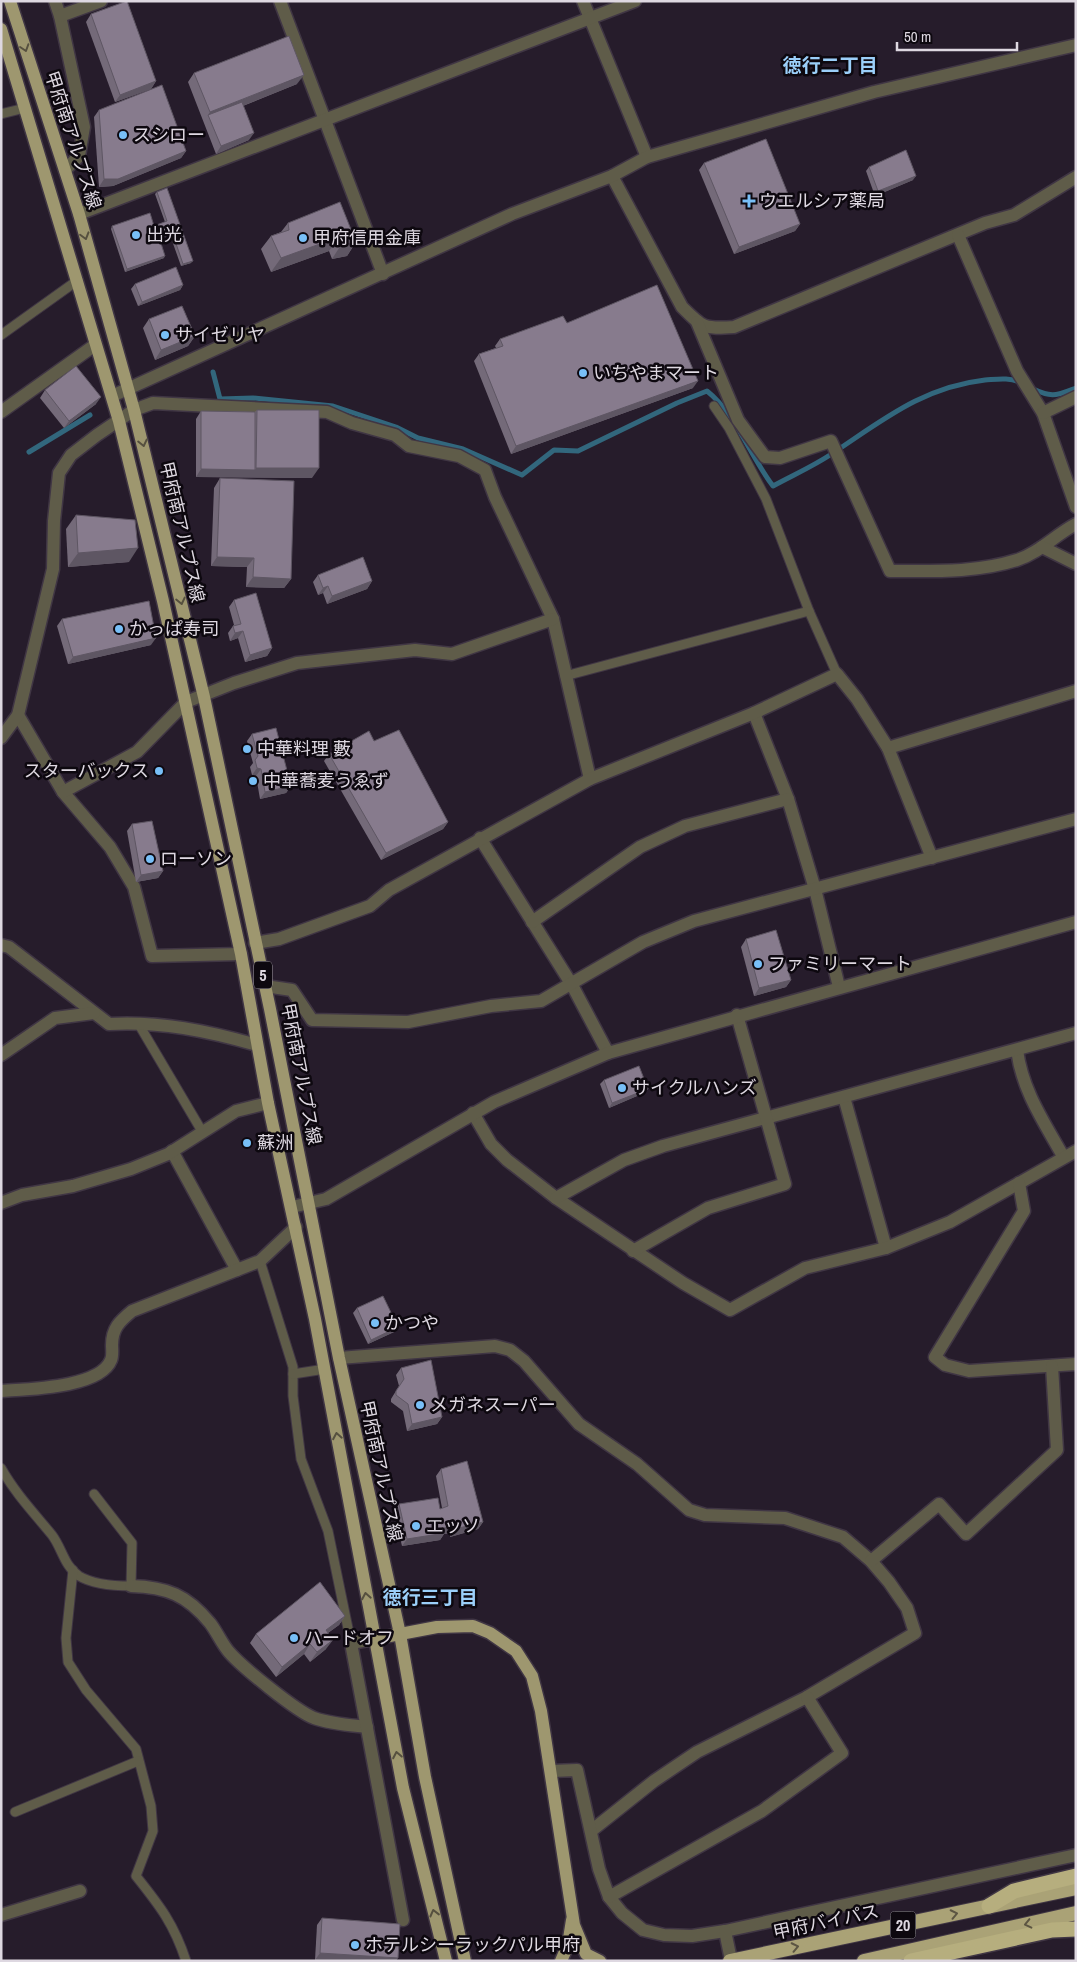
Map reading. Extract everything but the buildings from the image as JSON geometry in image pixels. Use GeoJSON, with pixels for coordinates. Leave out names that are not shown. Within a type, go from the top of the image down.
{"type":"FeatureCollection","features":[{"type":"Feature","properties":{"kind":"highway"},"geometry":{"type":"LineString","coordinates":[[989,1906],[1014,1891],[1076,1876]]}},
{"type":"Feature","properties":{"kind":"highway","name":"甲府バイパス"},"geometry":{"type":"LineString","coordinates":[[730,1961],[1076,1888]]}},
{"type":"Feature","properties":{"kind":"highway","name":"20"},"geometry":{"type":"LineString","coordinates":[[864,1961],[1076,1913]]}},
{"type":"Feature","properties":{"kind":"highway"},"geometry":{"type":"LineString","coordinates":[[911,1961],[1052,1930],[1076,1929]]}},
{"type":"Feature","properties":{"kind":"main road","name":"甲府南アルプス線"},"geometry":{"type":"LineString","coordinates":[[10,1],[79,214],[128,388],[204,697],[265,986],[339,1358],[400,1634],[426,1778],[465,1961]]}},
{"type":"Feature","properties":{"kind":"main road","name":"甲府南アルプス線"},"geometry":{"type":"LineString","coordinates":[[1,29],[5,54],[25,108],[119,421],[186,702],[241,954],[268,1103],[296,1227],[403,1788],[446,1961]]}},
{"type":"Feature","properties":{"kind":"main road"},"geometry":{"type":"LineString","coordinates":[[374,1639],[436,1627],[473,1626],[490,1633],[516,1652],[532,1676],[541,1711],[552,1771],[572,1918],[586,1954],[600,1961]]}},
{"type":"Feature","properties":{"kind":"main road"},"geometry":{"type":"LineString","coordinates":[[561,1961],[568,1945],[572,1918]]}},
{"type":"Feature","properties":{"kind":"main road"},"geometry":{"type":"LineString","coordinates":[[719,1961],[730,1961]]}},
{"type":"Feature","properties":{"kind":"street"},"geometry":{"type":"LineString","coordinates":[[55,1],[60,16],[84,127],[79,156],[65,170]]}},
{"type":"Feature","properties":{"kind":"street"},"geometry":{"type":"LineString","coordinates":[[60,16],[101,1]]}},
{"type":"Feature","properties":{"kind":"street"},"geometry":{"type":"LineString","coordinates":[[280,1],[383,274]]}},
{"type":"Feature","properties":{"kind":"street"},"geometry":{"type":"LineString","coordinates":[[583,1],[647,157]]}},
{"type":"Feature","properties":{"kind":"street"},"geometry":{"type":"LineString","coordinates":[[79,214],[635,1]]}},
{"type":"Feature","properties":{"kind":"street"},"geometry":{"type":"LineString","coordinates":[[112,396],[512,214],[612,176],[647,157],[874,92],[1076,45]]}},
{"type":"Feature","properties":{"kind":"street"},"geometry":{"type":"LineString","coordinates":[[612,176],[682,307],[697,322],[709,329],[734,327],[985,223],[1014,215],[1076,177]]}},
{"type":"Feature","properties":{"kind":"street"},"geometry":{"type":"LineString","coordinates":[[958,234],[1017,370],[1030,396],[1043,413],[1076,507]]}},
{"type":"Feature","properties":{"kind":"street"},"geometry":{"type":"LineString","coordinates":[[697,322],[738,420],[765,457],[780,458],[831,441],[890,571],[952,572],[1017,560],[1042,547],[1058,534],[1076,524]]}},
{"type":"Feature","properties":{"kind":"street"},"geometry":{"type":"LineString","coordinates":[[1,412],[95,345]]}},
{"type":"Feature","properties":{"kind":"street"},"geometry":{"type":"LineString","coordinates":[[1043,413],[1076,397]]}},
{"type":"Feature","properties":{"kind":"street"},"geometry":{"type":"LineString","coordinates":[[1,738],[18,715],[54,569],[54,521],[60,473],[71,455],[134,410],[153,403],[327,412],[352,423],[395,435],[410,446],[459,456],[485,470],[553,619],[590,779]]}},
{"type":"Feature","properties":{"kind":"street"},"geometry":{"type":"LineString","coordinates":[[1042,547],[1076,564]]}},
{"type":"Feature","properties":{"kind":"street"},"geometry":{"type":"LineString","coordinates":[[63,792],[137,752],[186,702],[204,697],[234,682],[297,663],[415,650],[452,654],[553,619]]}},
{"type":"Feature","properties":{"kind":"street"},"geometry":{"type":"LineString","coordinates":[[255,942],[279,939],[370,906],[389,890],[480,838],[590,779],[754,713],[837,674],[857,699],[888,748],[932,858]]}},
{"type":"Feature","properties":{"kind":"street"},"geometry":{"type":"LineString","coordinates":[[888,748],[1076,691]]}},
{"type":"Feature","properties":{"kind":"street"},"geometry":{"type":"LineString","coordinates":[[754,713],[788,799],[815,889],[839,987]]}},
{"type":"Feature","properties":{"kind":"street"},"geometry":{"type":"LineString","coordinates":[[18,715],[63,792],[110,848],[134,887],[152,956],[241,954]]}},
{"type":"Feature","properties":{"kind":"street"},"geometry":{"type":"LineString","coordinates":[[532,922],[649,843],[685,826],[788,799]]}},
{"type":"Feature","properties":{"kind":"street"},"geometry":{"type":"LineString","coordinates":[[265,986],[292,990],[312,1020],[408,1022],[490,1006],[542,1001],[643,942],[694,921],[1076,819]]}},
{"type":"Feature","properties":{"kind":"street"},"geometry":{"type":"LineString","coordinates":[[480,838],[572,985],[608,1053]]}},
{"type":"Feature","properties":{"kind":"street"},"geometry":{"type":"LineString","coordinates":[[292,1207],[326,1199],[473,1113],[503,1098],[608,1053],[737,1015],[1076,922]]}},
{"type":"Feature","properties":{"kind":"street"},"geometry":{"type":"LineString","coordinates":[[1,945],[9,947],[108,1024],[138,1023],[215,1033],[257,1045]]}},
{"type":"Feature","properties":{"kind":"street"},"geometry":{"type":"LineString","coordinates":[[1,1055],[55,1018],[94,1013]]}},
{"type":"Feature","properties":{"kind":"street"},"geometry":{"type":"LineString","coordinates":[[633,1251],[708,1208],[785,1184],[737,1015]]}},
{"type":"Feature","properties":{"kind":"street"},"geometry":{"type":"LineString","coordinates":[[556,1198],[624,1160],[663,1146],[1076,1033]]}},
{"type":"Feature","properties":{"kind":"street"},"geometry":{"type":"LineString","coordinates":[[1016,1050],[1019,1069],[1027,1093],[1063,1156]]}},
{"type":"Feature","properties":{"kind":"street"},"geometry":{"type":"LineString","coordinates":[[844,1097],[886,1248]]}},
{"type":"Feature","properties":{"kind":"street"},"geometry":{"type":"LineString","coordinates":[[1,1203],[22,1196],[74,1186],[131,1169],[172,1152],[236,1111],[268,1103]]}},
{"type":"Feature","properties":{"kind":"street"},"geometry":{"type":"LineString","coordinates":[[473,1113],[491,1144],[507,1160],[556,1198],[633,1251],[730,1310],[804,1268],[886,1248],[950,1222],[1020,1183],[1063,1156],[1076,1151]]}},
{"type":"Feature","properties":{"kind":"street"},"geometry":{"type":"LineString","coordinates":[[172,1152],[237,1270]]}},
{"type":"Feature","properties":{"kind":"street"},"geometry":{"type":"LineString","coordinates":[[1020,1183],[1024,1211],[936,1357],[945,1365],[969,1371],[1076,1364]]}},
{"type":"Feature","properties":{"kind":"street"},"geometry":{"type":"LineString","coordinates":[[1,1391],[42,1389],[89,1378],[106,1369],[112,1358],[112,1336],[117,1323],[132,1310],[260,1261],[296,1227]]}},
{"type":"Feature","properties":{"kind":"street"},"geometry":{"type":"LineString","coordinates":[[339,1358],[495,1346],[510,1350],[524,1361],[579,1424],[638,1464],[689,1510],[705,1515],[785,1518],[843,1538],[871,1561],[907,1608],[914,1634],[807,1697],[697,1752],[654,1781],[591,1831]]}},
{"type":"Feature","properties":{"kind":"street"},"geometry":{"type":"LineString","coordinates":[[871,1561],[939,1504],[966,1534],[1058,1450],[1052,1366]]}},
{"type":"Feature","properties":{"kind":"street"},"geometry":{"type":"LineString","coordinates":[[131,1586],[150,1587],[174,1592],[194,1606],[211,1624],[229,1652],[289,1703],[313,1717],[339,1724],[366,1727]]}},
{"type":"Feature","properties":{"kind":"street"},"geometry":{"type":"LineString","coordinates":[[374,1639],[351,1644],[403,1920]]}},
{"type":"Feature","properties":{"kind":"street"},"geometry":{"type":"LineString","coordinates":[[609,1897],[762,1811],[842,1753],[807,1697]]}},
{"type":"Feature","properties":{"kind":"street"},"geometry":{"type":"LineString","coordinates":[[552,1771],[577,1770],[599,1868],[609,1897],[622,1913],[643,1930],[664,1935],[692,1936],[725,1931],[1076,1855]]}},
{"type":"Feature","properties":{"kind":"street"},"geometry":{"type":"LineString","coordinates":[[1,1915],[80,1891]]}},
{"type":"Feature","properties":{"kind":"street"},"geometry":{"type":"LineString","coordinates":[[725,1931],[730,1961]]}},
{"type":"Feature","properties":{"kind":"lane"},"geometry":{"type":"LineString","coordinates":[[1,114],[25,108]]}},
{"type":"Feature","properties":{"kind":"lane"},"geometry":{"type":"LineString","coordinates":[[1,335],[78,280]]}},
{"type":"Feature","properties":{"kind":"lane"},"geometry":{"type":"LineString","coordinates":[[714,406],[729,428],[766,499],[809,611],[837,674]]}},
{"type":"Feature","properties":{"kind":"lane"},"geometry":{"type":"LineString","coordinates":[[565,676],[809,611]]}},
{"type":"Feature","properties":{"kind":"lane"},"geometry":{"type":"LineString","coordinates":[[138,1023],[203,1132]]}},
{"type":"Feature","properties":{"kind":"lane"},"geometry":{"type":"LineString","coordinates":[[260,1261],[293,1367],[293,1396],[301,1459],[328,1532],[351,1644]]}},
{"type":"Feature","properties":{"kind":"lane"},"geometry":{"type":"LineString","coordinates":[[293,1374],[324,1369]]}},
{"type":"Feature","properties":{"kind":"lane"},"geometry":{"type":"LineString","coordinates":[[1,1468],[10,1484],[53,1537],[66,1563],[79,1576],[106,1586],[131,1586],[132,1543],[94,1494]]}},
{"type":"Feature","properties":{"kind":"lane"},"geometry":{"type":"LineString","coordinates":[[73,1570],[66,1638],[68,1662],[86,1690],[136,1749],[151,1806],[153,1830],[136,1876],[158,1902],[178,1934],[186,1961]]}},
{"type":"Feature","properties":{"kind":"lane"},"geometry":{"type":"LineString","coordinates":[[15,1812],[138,1761]]}},
{"type":"Feature","properties":{"kind":"waterway"},"geometry":{"type":"LineString","coordinates":[[213,372],[220,399],[253,398],[333,406],[396,427],[418,438],[463,449],[522,475],[554,450],[578,451],[677,403],[707,391],[717,400],[735,423],[773,486],[818,462],[887,417],[923,397],[963,384],[985,380],[1008,379],[1022,383]]}},
{"type":"Feature","properties":{"kind":"waterway"},"geometry":{"type":"LineString","coordinates":[[1031,388],[1049,395],[1063,393],[1076,388]]}},
{"type":"Feature","properties":{"kind":"waterway"},"geometry":{"type":"LineString","coordinates":[[29,452],[90,415]]}},
{"type":"Feature","properties":{"kind":"place","name":"スシロー"},"geometry":{"type":"Point","coordinates":[123,135]}},
{"type":"Feature","properties":{"kind":"place","name":"ウエルシア薬局"},"geometry":{"type":"Point","coordinates":[749,201]}},
{"type":"Feature","properties":{"kind":"place","name":"出光"},"geometry":{"type":"Point","coordinates":[136,235]}},
{"type":"Feature","properties":{"kind":"place","name":"甲府信用金庫"},"geometry":{"type":"Point","coordinates":[303,238]}},
{"type":"Feature","properties":{"kind":"place","name":"サイゼリヤ"},"geometry":{"type":"Point","coordinates":[165,335]}},
{"type":"Feature","properties":{"kind":"place","name":"いちやまマート"},"geometry":{"type":"Point","coordinates":[583,373]}},
{"type":"Feature","properties":{"kind":"place","name":"かっぱ寿司"},"geometry":{"type":"Point","coordinates":[119,629]}},
{"type":"Feature","properties":{"kind":"place","name":"中華料理 藪"},"geometry":{"type":"Point","coordinates":[247,749]}},
{"type":"Feature","properties":{"kind":"place","name":"スターバックス"},"geometry":{"type":"Point","coordinates":[159,771]}},
{"type":"Feature","properties":{"kind":"place","name":"中華蕎麦うゑず"},"geometry":{"type":"Point","coordinates":[253,781]}},
{"type":"Feature","properties":{"kind":"place","name":"ローソン"},"geometry":{"type":"Point","coordinates":[150,859]}},
{"type":"Feature","properties":{"kind":"place","name":"ファミリーマート"},"geometry":{"type":"Point","coordinates":[758,964]}},
{"type":"Feature","properties":{"kind":"place","name":"サイクルハンズ"},"geometry":{"type":"Point","coordinates":[622,1088]}},
{"type":"Feature","properties":{"kind":"place","name":"蘇洲"},"geometry":{"type":"Point","coordinates":[247,1143]}},
{"type":"Feature","properties":{"kind":"place","name":"かつや"},"geometry":{"type":"Point","coordinates":[375,1323]}},
{"type":"Feature","properties":{"kind":"place","name":"メガネスーパー"},"geometry":{"type":"Point","coordinates":[420,1405]}},
{"type":"Feature","properties":{"kind":"place","name":"エッソ"},"geometry":{"type":"Point","coordinates":[416,1526]}},
{"type":"Feature","properties":{"kind":"place","name":"ハードオフ"},"geometry":{"type":"Point","coordinates":[294,1638]}},
{"type":"Feature","properties":{"kind":"place","name":"ホテルシーラックパル甲府"},"geometry":{"type":"Point","coordinates":[355,1945]}},
{"type":"Feature","properties":{"kind":"district","name":"徳行二丁目"},"geometry":{"type":"Point","coordinates":[830,65]}},
{"type":"Feature","properties":{"kind":"district","name":"徳行三丁目"},"geometry":{"type":"Point","coordinates":[430,1597]}}]}
